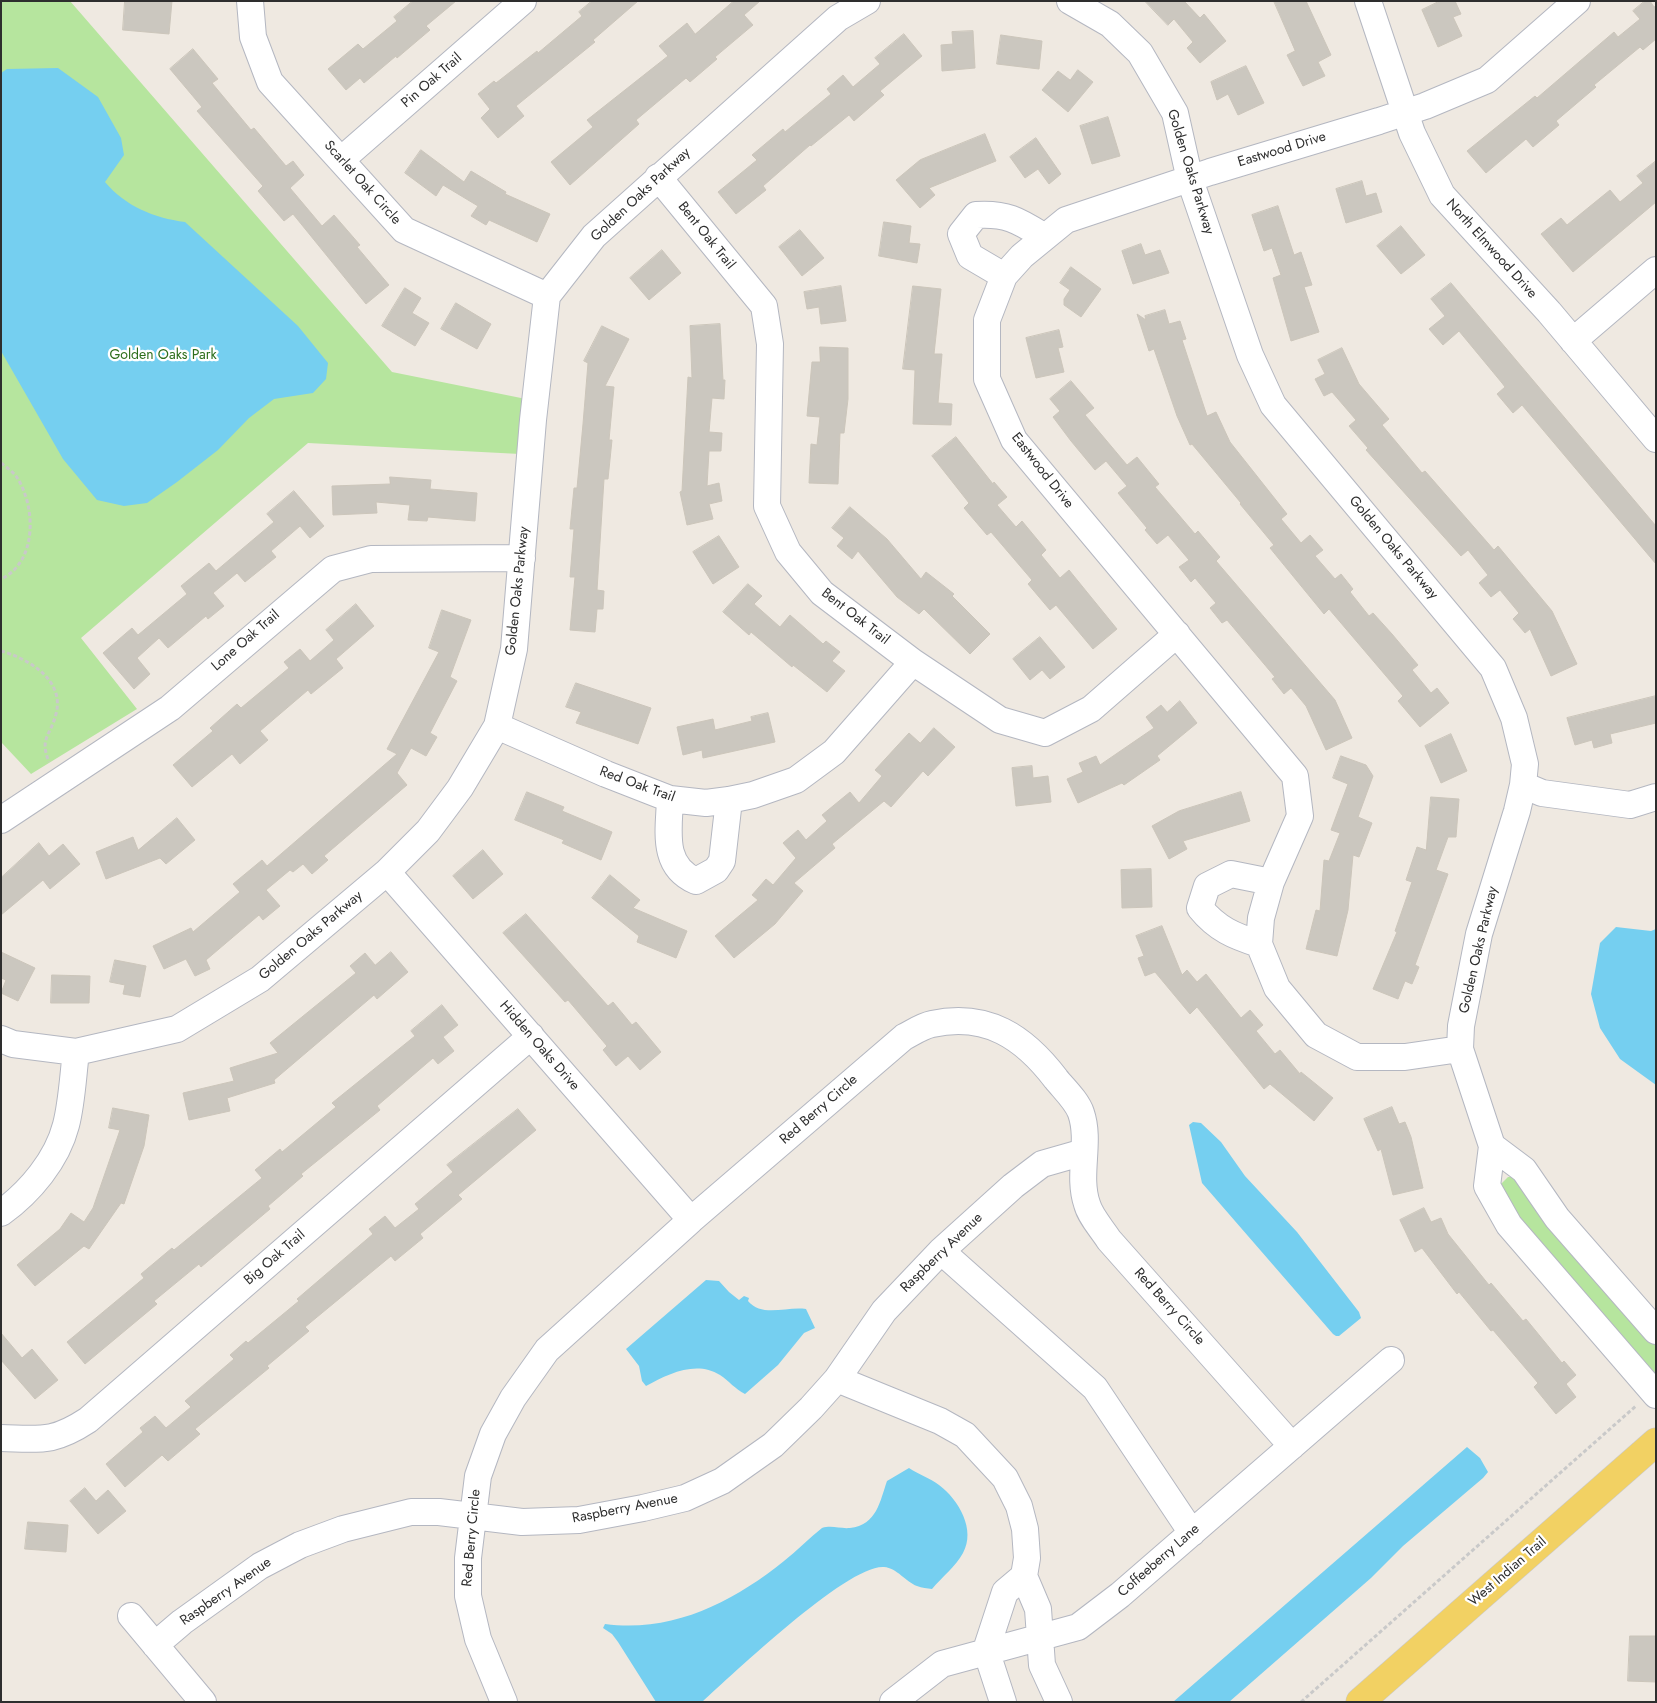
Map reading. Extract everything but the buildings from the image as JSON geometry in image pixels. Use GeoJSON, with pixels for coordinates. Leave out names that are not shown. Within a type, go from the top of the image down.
{"type":"FeatureCollection","features":[{"type":"Feature","properties":{"kind":"main road","name":"West Indian Trail"},"geometry":{"type":"LineString","coordinates":[[1360,1702],[1656,1442]]}},
{"type":"Feature","properties":{"kind":"street","name":"Scarlet Oak Circle"},"geometry":{"type":"LineString","coordinates":[[250,1],[253,37],[270,82],[404,230],[547,296]]}},
{"type":"Feature","properties":{"kind":"street","name":"Pin Oak Trail"},"geometry":{"type":"LineString","coordinates":[[341,160],[523,1]]}},
{"type":"Feature","properties":{"kind":"street","name":"Golden Oaks Parkway"},"geometry":{"type":"LineString","coordinates":[[1,1039],[14,1044],[76,1052],[177,1029],[260,979],[388,872],[428,831],[460,788],[497,726],[514,649],[533,420],[547,296],[594,236],[658,177],[838,18],[867,1]]}},
{"type":"Feature","properties":{"kind":"street","name":"Golden Oaks Parkway"},"geometry":{"type":"LineString","coordinates":[[1070,1],[1110,24],[1140,53],[1175,113],[1190,180],[1250,355],[1273,405],[1493,668],[1514,718],[1525,764],[1524,785],[1480,934],[1461,1026],[1460,1049],[1492,1146],[1487,1186],[1509,1225],[1654,1393]]}},
{"type":"Feature","properties":{"kind":"street","name":"North Elmwood Drive"},"geometry":{"type":"LineString","coordinates":[[1368,1],[1412,133],[1442,195],[1573,341],[1656,438]]}},
{"type":"Feature","properties":{"kind":"street","name":"Eastwood Drive"},"geometry":{"type":"LineString","coordinates":[[1460,1049],[1405,1057],[1357,1057],[1316,1035],[1277,988],[1259,944],[1261,918],[1271,882],[1300,816],[1296,776],[1014,440],[988,379],[987,320],[1004,276],[1022,256],[1066,220],[1404,112],[1487,80],[1577,1]]}},
{"type":"Feature","properties":{"kind":"street","name":"Bent Oak Trail"},"geometry":{"type":"LineString","coordinates":[[658,177],[764,306],[770,344],[767,506],[788,552],[822,592],[913,662],[1000,720],[1045,733],[1091,709],[1177,634]]}},
{"type":"Feature","properties":{"kind":"street"},"geometry":{"type":"LineString","coordinates":[[1004,276],[970,256],[961,234],[976,215],[992,214],[1013,218],[1045,237]]}},
{"type":"Feature","properties":{"kind":"street"},"geometry":{"type":"LineString","coordinates":[[1573,341],[1656,270]]}},
{"type":"Feature","properties":{"kind":"street","name":"Lone Oak Trail"},"geometry":{"type":"LineString","coordinates":[[1,820],[170,708],[333,569],[371,559],[522,558]]}},
{"type":"Feature","properties":{"kind":"street","name":"Red Oak Trail"},"geometry":{"type":"LineString","coordinates":[[497,726],[606,774],[670,799],[706,803],[728,800],[753,795],[796,780],[826,758],[834,752],[913,662]]}},
{"type":"Feature","properties":{"kind":"street"},"geometry":{"type":"LineString","coordinates":[[1524,785],[1542,793],[1630,805],[1656,797]]}},
{"type":"Feature","properties":{"kind":"street"},"geometry":{"type":"LineString","coordinates":[[670,799],[668,844],[674,862],[683,875],[696,880],[716,870],[722,861],[728,800]]}},
{"type":"Feature","properties":{"kind":"street","name":"Hidden Oaks Drive"},"geometry":{"type":"LineString","coordinates":[[388,872],[692,1220]]}},
{"type":"Feature","properties":{"kind":"street"},"geometry":{"type":"LineString","coordinates":[[1259,944],[1228,934],[1210,921],[1200,908],[1207,886],[1231,874],[1271,882]]}},
{"type":"Feature","properties":{"kind":"street","name":"Red Berry Circle"},"geometry":{"type":"LineString","coordinates":[[504,1702],[478,1639],[468,1596],[471,1517],[478,1476],[493,1434],[526,1377],[547,1350],[692,1220],[904,1037],[931,1024],[974,1022],[1005,1032],[1026,1045],[1044,1063],[1080,1110],[1085,1127],[1084,1182],[1087,1205],[1109,1240],[1292,1446]]}},
{"type":"Feature","properties":{"kind":"street","name":"Big Oak Trail"},"geometry":{"type":"LineString","coordinates":[[1,1438],[50,1439],[71,1431],[88,1420],[531,1036]]}},
{"type":"Feature","properties":{"kind":"street"},"geometry":{"type":"LineString","coordinates":[[1,1213],[23,1197],[48,1163],[66,1125],[76,1052]]}},
{"type":"Feature","properties":{"kind":"street"},"geometry":{"type":"LineString","coordinates":[[1492,1146],[1524,1170],[1557,1218],[1656,1331]]}},
{"type":"Feature","properties":{"kind":"street","name":"Raspberry Avenue"},"geometry":{"type":"LineString","coordinates":[[155,1645],[260,1566],[300,1545],[343,1529],[411,1512],[439,1512],[522,1522],[578,1520],[644,1508],[685,1498],[722,1480],[773,1445],[837,1379],[884,1311],[941,1251],[1013,1186],[1042,1164],[1084,1152]]}},
{"type":"Feature","properties":{"kind":"street"},"geometry":{"type":"LineString","coordinates":[[941,1251],[1094,1388],[1192,1534]]}},
{"type":"Feature","properties":{"kind":"street","name":"Coffeeberry Lane"},"geometry":{"type":"LineString","coordinates":[[893,1702],[942,1664],[986,1650],[1078,1627],[1120,1596],[1391,1360]]}},
{"type":"Feature","properties":{"kind":"street"},"geometry":{"type":"LineString","coordinates":[[837,1379],[940,1421],[965,1435],[1005,1478],[1019,1506],[1025,1529],[1024,1576],[1038,1609],[1042,1637],[1042,1665],[1059,1702]]}},
{"type":"Feature","properties":{"kind":"street"},"geometry":{"type":"LineString","coordinates":[[1003,1702],[986,1650],[1005,1592],[1024,1576]]}},
{"type":"Feature","properties":{"kind":"street"},"geometry":{"type":"LineString","coordinates":[[131,1616],[202,1702]]}},
{"type":"Feature","properties":{"kind":"path"},"geometry":{"type":"LineString","coordinates":[[1,463],[15,475],[23,489],[30,525],[27,550],[20,564],[8,576],[1,579]]}},
{"type":"Feature","properties":{"kind":"path"},"geometry":{"type":"LineString","coordinates":[[1,651],[14,655],[38,669],[49,678],[56,690],[58,701],[56,715],[45,740],[44,751],[49,762]]}},
{"type":"Feature","properties":{"kind":"path"},"geometry":{"type":"LineString","coordinates":[[1301,1702],[1654,1393]]}},
{"type":"Feature","properties":{"kind":"green space","name":"Golden Oaks Park"},"geometry":{"type":"Polygon","coordinates":[[[1,1],[70,1],[392,372],[526,399],[520,454],[308,443],[81,638],[137,709],[31,774],[1,742],[1,1]]]}},
{"type":"Feature","properties":{"kind":"green space"},"geometry":{"type":"Polygon","coordinates":[[[1508,1177],[1513,1177],[1589,1270],[1656,1346],[1656,1377],[1523,1226],[1500,1185],[1508,1177]]]}},
{"type":"Feature","properties":{"kind":"water"},"geometry":{"type":"Polygon","coordinates":[[[58,68],[98,97],[121,138],[124,155],[105,182],[122,198],[141,210],[185,222],[298,326],[328,363],[326,379],[313,393],[274,399],[249,418],[218,450],[147,503],[124,506],[97,500],[63,459],[1,351],[1,73],[7,69],[58,68]]]}},
{"type":"Feature","properties":{"kind":"water"},"geometry":{"type":"Polygon","coordinates":[[[1616,927],[1651,931],[1656,929],[1656,1085],[1620,1059],[1600,1028],[1591,994],[1600,943],[1616,927]]]}},
{"type":"Feature","properties":{"kind":"water"},"geometry":{"type":"Polygon","coordinates":[[[1193,1122],[1201,1123],[1221,1142],[1245,1176],[1297,1232],[1359,1312],[1361,1318],[1339,1336],[1333,1334],[1202,1183],[1189,1125],[1193,1122]]]}},
{"type":"Feature","properties":{"kind":"water"},"geometry":{"type":"Polygon","coordinates":[[[706,1280],[719,1281],[739,1300],[744,1296],[749,1298],[748,1301],[760,1309],[806,1309],[815,1328],[804,1333],[778,1365],[745,1394],[720,1375],[701,1369],[682,1370],[646,1386],[642,1381],[639,1366],[626,1349],[706,1280]]]}},
{"type":"Feature","properties":{"kind":"water"},"geometry":{"type":"Polygon","coordinates":[[[1467,1447],[1480,1458],[1488,1472],[1483,1478],[1403,1546],[1371,1578],[1229,1702],[1173,1702],[1467,1447]]]}},
{"type":"Feature","properties":{"kind":"water"},"geometry":{"type":"Polygon","coordinates":[[[909,1468],[946,1491],[959,1507],[968,1535],[967,1544],[960,1558],[932,1589],[913,1584],[889,1568],[884,1567],[867,1571],[845,1583],[791,1623],[702,1702],[656,1702],[618,1642],[612,1634],[603,1628],[605,1624],[630,1626],[678,1619],[723,1601],[764,1576],[822,1528],[850,1528],[866,1522],[876,1511],[887,1481],[909,1468]]]}}]}
